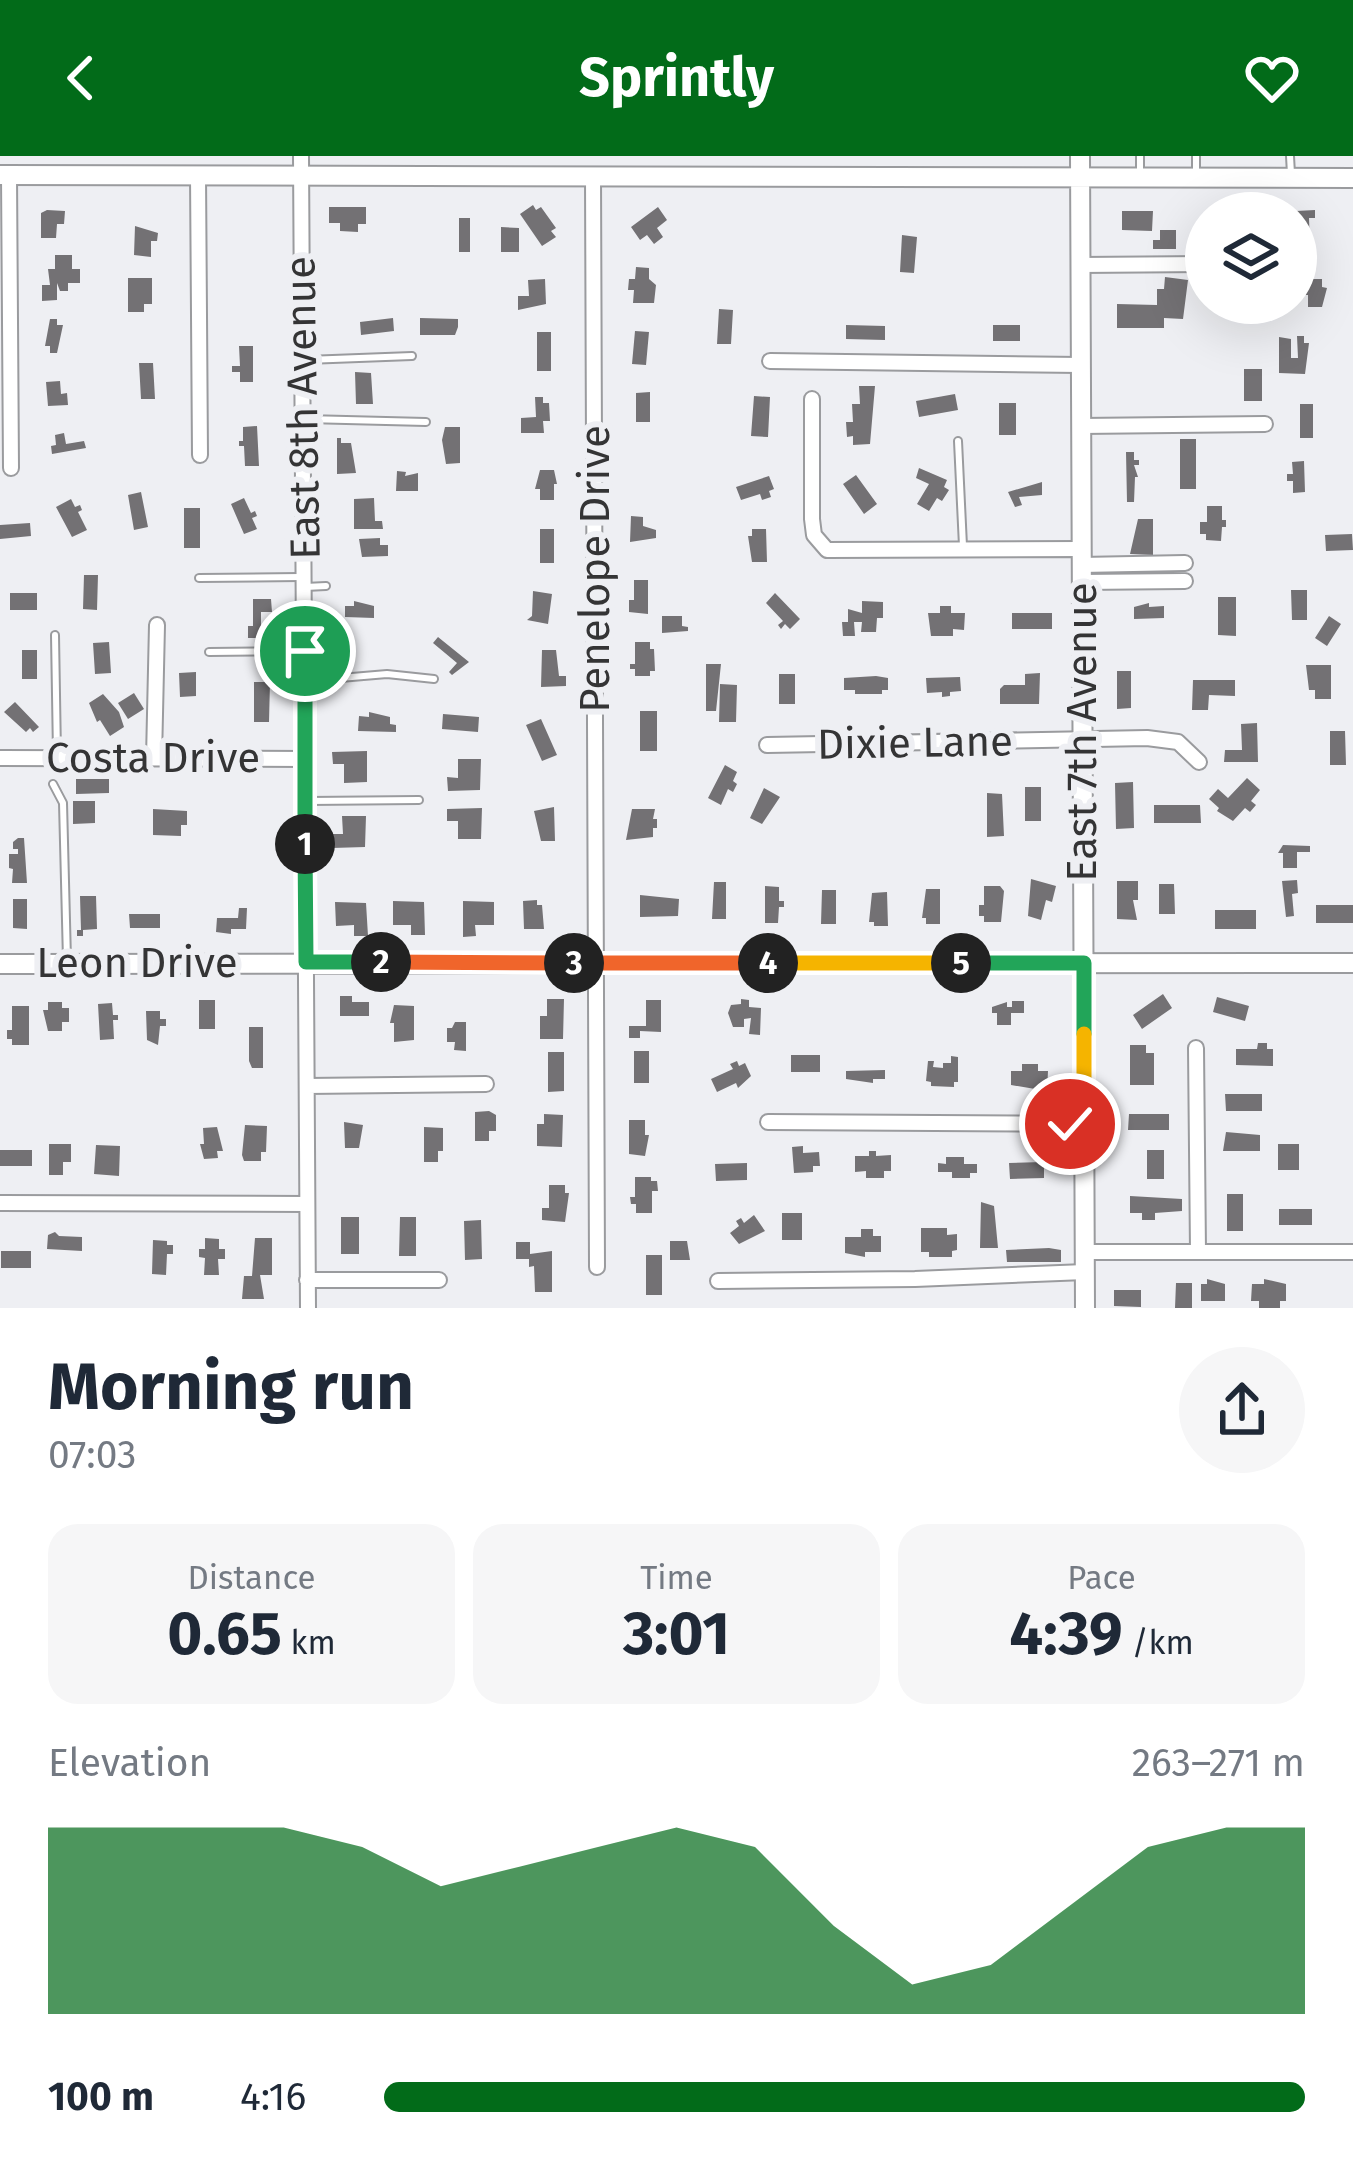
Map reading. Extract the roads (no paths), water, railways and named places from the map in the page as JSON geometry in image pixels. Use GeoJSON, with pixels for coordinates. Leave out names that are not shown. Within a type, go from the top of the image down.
{"type":"FeatureCollection","features":[{"type":"Feature","properties":{"kind":"street","name":"East 7th Avenue"},"geometry":{"type":"LineString","coordinates":[[1080,156],[1085,1308]]}},
{"type":"Feature","properties":{"kind":"street"},"geometry":{"type":"LineString","coordinates":[[11,468],[6,172],[197,175],[301,166],[593,176],[1353,178]]}},
{"type":"Feature","properties":{"kind":"street","name":"East 8th Avenue"},"geometry":{"type":"LineString","coordinates":[[301,166],[308,1308]]}},
{"type":"Feature","properties":{"kind":"street"},"geometry":{"type":"LineString","coordinates":[[197,175],[200,454]]}},
{"type":"Feature","properties":{"kind":"street","name":"Penelope Drive"},"geometry":{"type":"LineString","coordinates":[[593,176],[597,1267]]}},
{"type":"Feature","properties":{"kind":"street"},"geometry":{"type":"LineString","coordinates":[[1080,265],[1185,264]]}},
{"type":"Feature","properties":{"kind":"street"},"geometry":{"type":"LineString","coordinates":[[770,361],[1081,365]]}},
{"type":"Feature","properties":{"kind":"street"},"geometry":{"type":"LineString","coordinates":[[812,399],[812,519],[820,545],[836,553],[964,550],[1185,581]]}},
{"type":"Feature","properties":{"kind":"street"},"geometry":{"type":"LineString","coordinates":[[1081,426],[1264,424]]}},
{"type":"Feature","properties":{"kind":"street"},"geometry":{"type":"LineString","coordinates":[[1081,565],[1185,562]]}},
{"type":"Feature","properties":{"kind":"street"},"geometry":{"type":"LineString","coordinates":[[154,758],[157,625]]}},
{"type":"Feature","properties":{"kind":"street","name":"Dixie Lane"},"geometry":{"type":"LineString","coordinates":[[767,745],[1147,738],[1178,742],[1199,762]]}},
{"type":"Feature","properties":{"kind":"street","name":"Costa Drive"},"geometry":{"type":"LineString","coordinates":[[0,758],[306,759]]}},
{"type":"Feature","properties":{"kind":"street","name":"Leon Drive"},"geometry":{"type":"LineString","coordinates":[[0,964],[1353,964]]}},
{"type":"Feature","properties":{"kind":"street"},"geometry":{"type":"LineString","coordinates":[[1196,1048],[1198,1252]]}},
{"type":"Feature","properties":{"kind":"street"},"geometry":{"type":"LineString","coordinates":[[307,1086],[487,1084]]}},
{"type":"Feature","properties":{"kind":"street"},"geometry":{"type":"LineString","coordinates":[[768,1122],[1084,1124]]}},
{"type":"Feature","properties":{"kind":"street"},"geometry":{"type":"LineString","coordinates":[[0,1203],[307,1204]]}},
{"type":"Feature","properties":{"kind":"street"},"geometry":{"type":"LineString","coordinates":[[718,1281],[915,1279],[1198,1252],[1353,1252]]}},
{"type":"Feature","properties":{"kind":"street"},"geometry":{"type":"LineString","coordinates":[[308,1280],[439,1280]]}},
{"type":"Feature","properties":{"kind":"lane"},"geometry":{"type":"LineString","coordinates":[[1140,156],[1140,178]]}},
{"type":"Feature","properties":{"kind":"lane"},"geometry":{"type":"LineString","coordinates":[[1196,156],[1196,178]]}},
{"type":"Feature","properties":{"kind":"lane"},"geometry":{"type":"LineString","coordinates":[[1290,156],[1292,178]]}},
{"type":"Feature","properties":{"kind":"lane"},"geometry":{"type":"LineString","coordinates":[[302,360],[412,356]]}},
{"type":"Feature","properties":{"kind":"lane"},"geometry":{"type":"LineString","coordinates":[[303,419],[426,422]]}},
{"type":"Feature","properties":{"kind":"lane"},"geometry":{"type":"LineString","coordinates":[[958,441],[964,550]]}},
{"type":"Feature","properties":{"kind":"lane"},"geometry":{"type":"LineString","coordinates":[[199,578],[326,586]]}},
{"type":"Feature","properties":{"kind":"lane"},"geometry":{"type":"LineString","coordinates":[[55,635],[57,758]]}},
{"type":"Feature","properties":{"kind":"lane"},"geometry":{"type":"LineString","coordinates":[[209,652],[305,651]]}},
{"type":"Feature","properties":{"kind":"lane"},"geometry":{"type":"LineString","coordinates":[[305,681],[386,674],[434,679]]}},
{"type":"Feature","properties":{"kind":"lane"},"geometry":{"type":"LineString","coordinates":[[53,784],[63,802],[67,963]]}},
{"type":"Feature","properties":{"kind":"lane"},"geometry":{"type":"LineString","coordinates":[[305,801],[419,800]]}}]}
